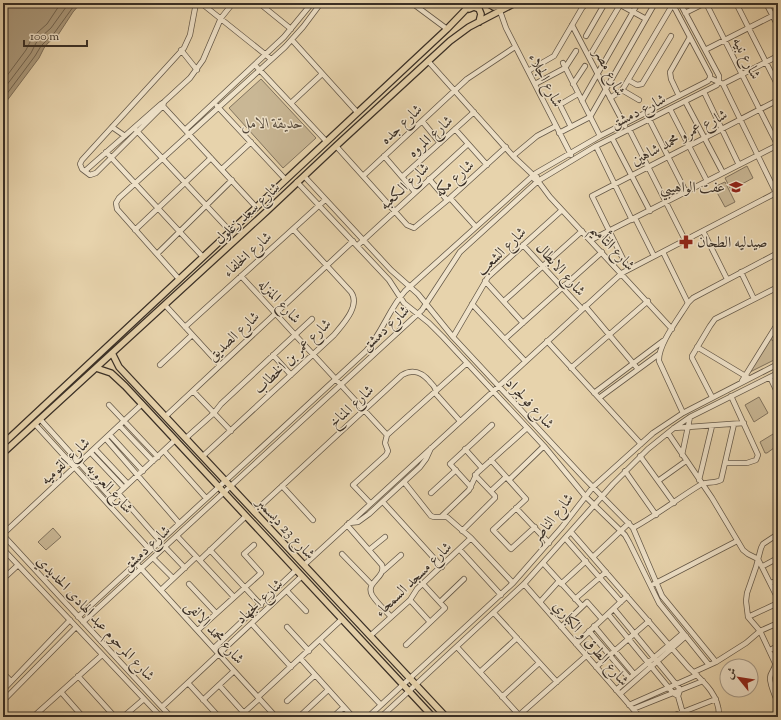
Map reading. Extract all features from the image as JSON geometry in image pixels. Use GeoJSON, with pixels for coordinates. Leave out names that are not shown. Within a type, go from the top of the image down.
{"type":"FeatureCollection","features":[{"type":"Feature","properties":{"kind":"main road","name":"شارع سعد زغلول"},"geometry":{"type":"LineString","coordinates":[[4,443],[447,29],[472,3]]}},
{"type":"Feature","properties":{"kind":"main road"},"geometry":{"type":"LineString","coordinates":[[487,3],[494,7],[507,3]]}},
{"type":"Feature","properties":{"kind":"main road","name":"شارع سعد زغلول"},"geometry":{"type":"LineString","coordinates":[[3,453],[455,37],[479,22],[515,3]]}},
{"type":"Feature","properties":{"kind":"main road"},"geometry":{"type":"LineString","coordinates":[[460,15],[472,7],[476,7],[481,12],[479,22]]}},
{"type":"Feature","properties":{"kind":"main road"},"geometry":{"type":"LineString","coordinates":[[218,243],[225,250]]}},
{"type":"Feature","properties":{"kind":"main road","name":"شارع 23 ديسمبر"},"geometry":{"type":"LineString","coordinates":[[112,352],[117,364],[123,371],[446,717]]}},
{"type":"Feature","properties":{"kind":"main road","name":"شارع 23 ديسمبر"},"geometry":{"type":"LineString","coordinates":[[96,368],[107,371],[117,378],[433,717]]}},
{"type":"Feature","properties":{"kind":"main road"},"geometry":{"type":"LineString","coordinates":[[117,378],[123,371]]}},
{"type":"Feature","properties":{"kind":"main road"},"geometry":{"type":"LineString","coordinates":[[4,443],[10,447]]}},
{"type":"Feature","properties":{"kind":"main road"},"geometry":{"type":"LineString","coordinates":[[325,600],[331,594]]}},
{"type":"Feature","properties":{"kind":"street"},"geometry":{"type":"LineString","coordinates":[[196,3],[190,35],[182,50],[82,160],[80,166],[90,175],[92,175],[112,158],[136,130],[197,70],[209,49],[221,18],[233,3]]}},
{"type":"Feature","properties":{"kind":"street"},"geometry":{"type":"LineString","coordinates":[[201,3],[272,59]]}},
{"type":"Feature","properties":{"kind":"street"},"geometry":{"type":"LineString","coordinates":[[259,3],[291,29]]}},
{"type":"Feature","properties":{"kind":"street"},"geometry":{"type":"LineString","coordinates":[[185,130],[266,55],[291,29],[312,3]]}},
{"type":"Feature","properties":{"kind":"street"},"geometry":{"type":"LineString","coordinates":[[179,279],[117,209],[116,205],[119,198],[292,40],[322,3]]}},
{"type":"Feature","properties":{"kind":"street"},"geometry":{"type":"LineString","coordinates":[[412,3],[447,29]]}},
{"type":"Feature","properties":{"kind":"street"},"geometry":{"type":"LineString","coordinates":[[528,71],[554,56],[587,3]]}},
{"type":"Feature","properties":{"kind":"street"},"geometry":{"type":"LineString","coordinates":[[586,36],[604,3]]}},
{"type":"Feature","properties":{"kind":"street"},"geometry":{"type":"LineString","coordinates":[[582,101],[638,3]]}},
{"type":"Feature","properties":{"kind":"street"},"geometry":{"type":"LineString","coordinates":[[560,133],[590,117],[655,3]]}},
{"type":"Feature","properties":{"kind":"street"},"geometry":{"type":"LineString","coordinates":[[304,565],[622,273],[777,193],[759,155],[720,83],[719,76],[680,3]]}},
{"type":"Feature","properties":{"kind":"street"},"geometry":{"type":"LineString","coordinates":[[685,13],[705,3]]}},
{"type":"Feature","properties":{"kind":"street","name":"شارع نبيه"},"geometry":{"type":"LineString","coordinates":[[705,3],[778,145]]}},
{"type":"Feature","properties":{"kind":"street"},"geometry":{"type":"LineString","coordinates":[[736,3],[778,86]]}},
{"type":"Feature","properties":{"kind":"street"},"geometry":{"type":"LineString","coordinates":[[766,3],[778,26]]}},
{"type":"Feature","properties":{"kind":"street"},"geometry":{"type":"LineString","coordinates":[[589,57],[619,4],[646,19]]}},
{"type":"Feature","properties":{"kind":"street"},"geometry":{"type":"LineString","coordinates":[[672,4],[690,36],[710,75],[710,78],[720,83]]}},
{"type":"Feature","properties":{"kind":"street"},"geometry":{"type":"LineString","coordinates":[[610,98],[622,90],[672,4]]}},
{"type":"Feature","properties":{"kind":"street","name":"شارع الجلاء"},"geometry":{"type":"LineString","coordinates":[[500,11],[506,28],[573,159]]}},
{"type":"Feature","properties":{"kind":"street"},"geometry":{"type":"LineString","coordinates":[[705,50],[778,13]]}},
{"type":"Feature","properties":{"kind":"street","name":"شارع مصر"},"geometry":{"type":"LineString","coordinates":[[572,25],[685,240]]}},
{"type":"Feature","properties":{"kind":"street"},"geometry":{"type":"LineString","coordinates":[[628,80],[637,86],[642,84],[671,36]]}},
{"type":"Feature","properties":{"kind":"street"},"geometry":{"type":"LineString","coordinates":[[679,96],[671,79],[670,72],[690,36]]}},
{"type":"Feature","properties":{"kind":"street"},"geometry":{"type":"LineString","coordinates":[[292,40],[357,112]]}},
{"type":"Feature","properties":{"kind":"street","name":"شارع جده"},"geometry":{"type":"LineString","coordinates":[[363,176],[455,90],[472,76],[516,47]]}},
{"type":"Feature","properties":{"kind":"street"},"geometry":{"type":"LineString","coordinates":[[182,50],[197,70]]}},
{"type":"Feature","properties":{"kind":"street"},"geometry":{"type":"LineString","coordinates":[[535,84],[565,68],[576,51]]}},
{"type":"Feature","properties":{"kind":"street","name":"شارع دمشق"},"geometry":{"type":"LineString","coordinates":[[83,622],[417,315],[426,304],[460,252],[538,181],[596,146],[720,83],[742,75],[778,56]]}},
{"type":"Feature","properties":{"kind":"street","name":"شارع التأميم"},"geometry":{"type":"LineString","coordinates":[[428,61],[513,156],[537,177],[538,181],[562,210],[648,301],[672,329]]}},
{"type":"Feature","properties":{"kind":"street"},"geometry":{"type":"LineString","coordinates":[[562,63],[600,136]]}},
{"type":"Feature","properties":{"kind":"street"},"geometry":{"type":"LineString","coordinates":[[255,65],[326,141]]}},
{"type":"Feature","properties":{"kind":"street"},"geometry":{"type":"LineString","coordinates":[[573,84],[585,66]]}},
{"type":"Feature","properties":{"kind":"street"},"geometry":{"type":"LineString","coordinates":[[291,103],[322,74]]}},
{"type":"Feature","properties":{"kind":"street","name":"شارع دمشق"},"geometry":{"type":"LineString","coordinates":[[78,617],[370,347],[399,298],[410,286],[533,175],[600,136],[708,81],[710,78]]}},
{"type":"Feature","properties":{"kind":"street"},"geometry":{"type":"LineString","coordinates":[[622,90],[639,100]]}},
{"type":"Feature","properties":{"kind":"street"},"geometry":{"type":"LineString","coordinates":[[704,92],[739,165]]}},
{"type":"Feature","properties":{"kind":"street"},"geometry":{"type":"LineString","coordinates":[[571,127],[561,104],[578,94]]}},
{"type":"Feature","properties":{"kind":"street","name":"شارع عمرو محمد شاهين"},"geometry":{"type":"LineString","coordinates":[[610,231],[592,196],[778,100]]}},
{"type":"Feature","properties":{"kind":"street"},"geometry":{"type":"LineString","coordinates":[[686,101],[723,173]]}},
{"type":"Feature","properties":{"kind":"street"},"geometry":{"type":"LineString","coordinates":[[214,103],[285,180]]}},
{"type":"Feature","properties":{"kind":"street"},"geometry":{"type":"LineString","coordinates":[[163,104],[256,207]]}},
{"type":"Feature","properties":{"kind":"street"},"geometry":{"type":"LineString","coordinates":[[670,109],[707,181]]}},
{"type":"Feature","properties":{"kind":"street","name":"شارع المروه"},"geometry":{"type":"LineString","coordinates":[[402,177],[474,112]]}},
{"type":"Feature","properties":{"kind":"street"},"geometry":{"type":"LineString","coordinates":[[649,119],[686,192]]}},
{"type":"Feature","properties":{"kind":"street"},"geometry":{"type":"LineString","coordinates":[[422,121],[440,143]]}},
{"type":"Feature","properties":{"kind":"street"},"geometry":{"type":"LineString","coordinates":[[513,156],[529,142],[556,126]]}},
{"type":"Feature","properties":{"kind":"street"},"geometry":{"type":"LineString","coordinates":[[112,127],[125,136]]}},
{"type":"Feature","properties":{"kind":"street"},"geometry":{"type":"LineString","coordinates":[[455,129],[486,165]]}},
{"type":"Feature","properties":{"kind":"street"},"geometry":{"type":"LineString","coordinates":[[85,171],[125,136],[136,130]]}},
{"type":"Feature","properties":{"kind":"street"},"geometry":{"type":"LineString","coordinates":[[136,130],[230,231]]}},
{"type":"Feature","properties":{"kind":"street"},"geometry":{"type":"LineString","coordinates":[[612,138],[650,211]]}},
{"type":"Feature","properties":{"kind":"street"},"geometry":{"type":"LineString","coordinates":[[222,169],[251,142]]}},
{"type":"Feature","properties":{"kind":"street","name":"شارع الكعبه"},"geometry":{"type":"LineString","coordinates":[[357,246],[468,144]]}},
{"type":"Feature","properties":{"kind":"street"},"geometry":{"type":"LineString","coordinates":[[591,240],[778,145]]}},
{"type":"Feature","properties":{"kind":"street"},"geometry":{"type":"LineString","coordinates":[[336,146],[395,211]]}},
{"type":"Feature","properties":{"kind":"street"},"geometry":{"type":"LineString","coordinates":[[596,146],[614,184],[654,256]]}},
{"type":"Feature","properties":{"kind":"street","name":"شارع مكه"},"geometry":{"type":"LineString","coordinates":[[395,211],[409,227],[414,228],[418,226],[506,147]]}},
{"type":"Feature","properties":{"kind":"street"},"geometry":{"type":"LineString","coordinates":[[106,152],[203,257]]}},
{"type":"Feature","properties":{"kind":"street"},"geometry":{"type":"LineString","coordinates":[[384,156],[415,192]]}},
{"type":"Feature","properties":{"kind":"street"},"geometry":{"type":"LineString","coordinates":[[135,230],[211,158]]}},
{"type":"Feature","properties":{"kind":"street","name":"شارع فولجراد"},"geometry":{"type":"LineString","coordinates":[[304,176],[394,274],[418,294],[453,337],[633,528],[665,601],[716,662]]}},
{"type":"Feature","properties":{"kind":"street"},"geometry":{"type":"LineString","coordinates":[[429,179],[476,227]]}},
{"type":"Feature","properties":{"kind":"street"},"geometry":{"type":"LineString","coordinates":[[157,254],[232,180]]}},
{"type":"Feature","properties":{"kind":"street","name":"شارع فولجراد"},"geometry":{"type":"LineString","coordinates":[[297,182],[389,280],[399,298],[407,307],[433,327],[544,446],[585,496],[629,542],[659,603],[709,665]]}},
{"type":"Feature","properties":{"kind":"street","name":"شارع الخلفاء"},"geometry":{"type":"LineString","coordinates":[[185,327],[325,200]]}},
{"type":"Feature","properties":{"kind":"street"},"geometry":{"type":"LineString","coordinates":[[501,205],[506,210]]}},
{"type":"Feature","properties":{"kind":"street","name":"شارع الشعب"},"geometry":{"type":"LineString","coordinates":[[453,337],[485,281],[562,210]]}},
{"type":"Feature","properties":{"kind":"street","name":"شارع عمر بن الخطاب"},"geometry":{"type":"LineString","coordinates":[[203,456],[339,328],[355,304],[354,296],[293,229]]}},
{"type":"Feature","properties":{"kind":"street"},"geometry":{"type":"LineString","coordinates":[[504,301],[582,231]]}},
{"type":"Feature","properties":{"kind":"street"},"geometry":{"type":"LineString","coordinates":[[610,231],[628,269]]}},
{"type":"Feature","properties":{"kind":"street"},"geometry":{"type":"LineString","coordinates":[[703,232],[727,279]]}},
{"type":"Feature","properties":{"kind":"street","name":"شارع الصديق"},"geometry":{"type":"LineString","coordinates":[[166,416],[353,241]]}},
{"type":"Feature","properties":{"kind":"street","name":"شارع الابطال"},"geometry":{"type":"LineString","coordinates":[[523,245],[562,288],[610,334],[638,369]]}},
{"type":"Feature","properties":{"kind":"street"},"geometry":{"type":"LineString","coordinates":[[505,339],[602,252]]}},
{"type":"Feature","properties":{"kind":"street"},"geometry":{"type":"LineString","coordinates":[[663,252],[688,303]]}},
{"type":"Feature","properties":{"kind":"street"},"geometry":{"type":"LineString","coordinates":[[682,412],[660,366],[659,354],[666,338],[688,303],[697,295],[778,253]]}},
{"type":"Feature","properties":{"kind":"street"},"geometry":{"type":"LineString","coordinates":[[741,272],[754,299]]}},
{"type":"Feature","properties":{"kind":"street","name":"شارع المنزله"},"geometry":{"type":"LineString","coordinates":[[241,276],[387,435]]}},
{"type":"Feature","properties":{"kind":"street"},"geometry":{"type":"LineString","coordinates":[[485,281],[523,323]]}},
{"type":"Feature","properties":{"kind":"street"},"geometry":{"type":"LineString","coordinates":[[712,397],[692,361],[692,356],[697,347],[715,320],[778,287]]}},
{"type":"Feature","properties":{"kind":"street"},"geometry":{"type":"LineString","coordinates":[[571,368],[648,301]]}},
{"type":"Feature","properties":{"kind":"street"},"geometry":{"type":"LineString","coordinates":[[165,304],[220,365]]}},
{"type":"Feature","properties":{"kind":"street"},"geometry":{"type":"LineString","coordinates":[[472,304],[525,362]]}},
{"type":"Feature","properties":{"kind":"street"},"geometry":{"type":"LineString","coordinates":[[186,438],[312,319]]}},
{"type":"Feature","properties":{"kind":"street"},"geometry":{"type":"LineString","coordinates":[[697,347],[748,377],[778,324]]}},
{"type":"Feature","properties":{"kind":"street"},"geometry":{"type":"LineString","coordinates":[[160,366],[192,335]]}},
{"type":"Feature","properties":{"kind":"street"},"geometry":{"type":"LineString","coordinates":[[594,393],[666,338]]}},
{"type":"Feature","properties":{"kind":"street"},"geometry":{"type":"LineString","coordinates":[[547,341],[641,444]]}},
{"type":"Feature","properties":{"kind":"street"},"geometry":{"type":"LineString","coordinates":[[599,398],[659,354]]}},
{"type":"Feature","properties":{"kind":"street"},"geometry":{"type":"LineString","coordinates":[[273,355],[290,375]]}},
{"type":"Feature","properties":{"kind":"street"},"geometry":{"type":"LineString","coordinates":[[370,503],[353,485],[386,455],[388,451],[385,443],[387,435],[467,363]]}},
{"type":"Feature","properties":{"kind":"street","name":"شارع الناصر"},"geometry":{"type":"LineString","coordinates":[[368,717],[501,595],[549,543],[593,487],[653,433],[682,412],[742,383],[748,377],[778,364]]}},
{"type":"Feature","properties":{"kind":"street","name":"شارع المناخ"},"geometry":{"type":"LineString","coordinates":[[254,512],[406,372],[416,371],[424,375],[436,388],[436,394],[460,421]]}},
{"type":"Feature","properties":{"kind":"street","name":"شارع الناصر"},"geometry":{"type":"LineString","coordinates":[[381,717],[524,584],[602,496],[640,456],[690,417],[778,373]]}},
{"type":"Feature","properties":{"kind":"street"},"geometry":{"type":"LineString","coordinates":[[770,377],[778,394]]}},
{"type":"Feature","properties":{"kind":"street"},"geometry":{"type":"LineString","coordinates":[[193,390],[230,431]]}},
{"type":"Feature","properties":{"kind":"street"},"geometry":{"type":"LineString","coordinates":[[725,463],[747,463],[758,459],[758,455],[731,396]]}},
{"type":"Feature","properties":{"kind":"street","name":"شارع القوميه"},"geometry":{"type":"LineString","coordinates":[[3,535],[125,422],[142,404]]}},
{"type":"Feature","properties":{"kind":"street"},"geometry":{"type":"LineString","coordinates":[[109,405],[158,457]]}},
{"type":"Feature","properties":{"kind":"street"},"geometry":{"type":"LineString","coordinates":[[682,455],[690,417]]}},
{"type":"Feature","properties":{"kind":"street"},"geometry":{"type":"LineString","coordinates":[[40,419],[112,499]]}},
{"type":"Feature","properties":{"kind":"street"},"geometry":{"type":"LineString","coordinates":[[674,428],[744,423]]}},
{"type":"Feature","properties":{"kind":"street","name":"شارع العروبه"},"geometry":{"type":"LineString","coordinates":[[35,424],[150,550]]}},
{"type":"Feature","properties":{"kind":"street"},"geometry":{"type":"LineString","coordinates":[[633,528],[674,503],[701,482],[717,482],[721,480],[734,424]]}},
{"type":"Feature","properties":{"kind":"street"},"geometry":{"type":"LineString","coordinates":[[471,487],[450,464],[492,425]]}},
{"type":"Feature","properties":{"kind":"street"},"geometry":{"type":"LineString","coordinates":[[120,426],[153,461]]}},
{"type":"Feature","properties":{"kind":"street"},"geometry":{"type":"LineString","coordinates":[[701,482],[712,426]]}},
{"type":"Feature","properties":{"kind":"street"},"geometry":{"type":"LineString","coordinates":[[442,516],[471,487],[475,476],[482,468],[527,428]]}},
{"type":"Feature","properties":{"kind":"street"},"geometry":{"type":"LineString","coordinates":[[653,433],[660,439]]}},
{"type":"Feature","properties":{"kind":"street"},"geometry":{"type":"LineString","coordinates":[[668,433],[701,482],[743,550],[758,559],[763,566],[778,599]]}},
{"type":"Feature","properties":{"kind":"street"},"geometry":{"type":"LineString","coordinates":[[110,435],[143,470]]}},
{"type":"Feature","properties":{"kind":"street"},"geometry":{"type":"LineString","coordinates":[[106,439],[179,523]]}},
{"type":"Feature","properties":{"kind":"street"},"geometry":{"type":"LineString","coordinates":[[107,503],[175,440]]}},
{"type":"Feature","properties":{"kind":"street"},"geometry":{"type":"LineString","coordinates":[[348,524],[358,522],[383,502],[420,467],[430,452],[432,446]]}},
{"type":"Feature","properties":{"kind":"street"},"geometry":{"type":"LineString","coordinates":[[491,492],[544,446]]}},
{"type":"Feature","properties":{"kind":"street"},"geometry":{"type":"LineString","coordinates":[[466,449],[482,468]]}},
{"type":"Feature","properties":{"kind":"street"},"geometry":{"type":"LineString","coordinates":[[93,451],[128,484]]}},
{"type":"Feature","properties":{"kind":"street"},"geometry":{"type":"LineString","coordinates":[[93,451],[124,488]]}},
{"type":"Feature","properties":{"kind":"street"},"geometry":{"type":"LineString","coordinates":[[164,451],[206,498]]}},
{"type":"Feature","properties":{"kind":"street"},"geometry":{"type":"LineString","coordinates":[[640,456],[674,503]]}},
{"type":"Feature","properties":{"kind":"street"},"geometry":{"type":"LineString","coordinates":[[491,460],[526,499],[493,530],[509,548],[512,549],[535,527]]}},
{"type":"Feature","properties":{"kind":"street"},"geometry":{"type":"LineString","coordinates":[[658,481],[686,461]]}},
{"type":"Feature","properties":{"kind":"street"},"geometry":{"type":"LineString","coordinates":[[431,493],[456,470]]}},
{"type":"Feature","properties":{"kind":"street"},"geometry":{"type":"LineString","coordinates":[[625,471],[656,515]]}},
{"type":"Feature","properties":{"kind":"street"},"geometry":{"type":"LineString","coordinates":[[462,531],[494,500],[495,496],[475,476]]}},
{"type":"Feature","properties":{"kind":"street"},"geometry":{"type":"LineString","coordinates":[[404,482],[431,516],[442,516],[447,518],[471,538],[513,583]]}},
{"type":"Feature","properties":{"kind":"street"},"geometry":{"type":"LineString","coordinates":[[282,486],[313,520]]}},
{"type":"Feature","properties":{"kind":"street"},"geometry":{"type":"LineString","coordinates":[[118,493],[160,541]]}},
{"type":"Feature","properties":{"kind":"street"},"geometry":{"type":"LineString","coordinates":[[383,502],[442,567]]}},
{"type":"Feature","properties":{"kind":"street"},"geometry":{"type":"LineString","coordinates":[[516,508],[549,543]]}},
{"type":"Feature","properties":{"kind":"street"},"geometry":{"type":"LineString","coordinates":[[161,590],[184,568],[210,550],[246,516]]}},
{"type":"Feature","properties":{"kind":"street"},"geometry":{"type":"LineString","coordinates":[[348,524],[381,564],[384,571]]}},
{"type":"Feature","properties":{"kind":"street"},"geometry":{"type":"LineString","coordinates":[[593,557],[629,524]]}},
{"type":"Feature","properties":{"kind":"street"},"geometry":{"type":"LineString","coordinates":[[571,532],[695,674],[710,688],[716,699],[719,717]]}},
{"type":"Feature","properties":{"kind":"street"},"geometry":{"type":"LineString","coordinates":[[778,534],[763,544],[761,548],[747,593],[746,601],[748,618],[760,631],[777,667],[770,678],[778,704]]}},
{"type":"Feature","properties":{"kind":"street","name":"شارع المرحوم عبد الهادى الحديدي"},"geometry":{"type":"LineString","coordinates":[[3,535],[171,717]]}},
{"type":"Feature","properties":{"kind":"street"},"geometry":{"type":"LineString","coordinates":[[177,536],[234,597]]}},
{"type":"Feature","properties":{"kind":"street"},"geometry":{"type":"LineString","coordinates":[[369,550],[385,537]]}},
{"type":"Feature","properties":{"kind":"street","name":"شارع مسجد السمحاء"},"geometry":{"type":"LineString","coordinates":[[370,636],[410,600],[423,584],[471,538]]}},
{"type":"Feature","properties":{"kind":"street"},"geometry":{"type":"LineString","coordinates":[[565,538],[621,602]]}},
{"type":"Feature","properties":{"kind":"street"},"geometry":{"type":"LineString","coordinates":[[650,586],[737,541]]}},
{"type":"Feature","properties":{"kind":"street"},"geometry":{"type":"LineString","coordinates":[[198,630],[261,573],[244,554],[254,544]]}},
{"type":"Feature","properties":{"kind":"street"},"geometry":{"type":"LineString","coordinates":[[165,547],[184,568]]}},
{"type":"Feature","properties":{"kind":"street","name":"شارع المرحوم عبد الهادى الحديدي"},"geometry":{"type":"LineString","coordinates":[[3,549],[161,717]]}},
{"type":"Feature","properties":{"kind":"street"},"geometry":{"type":"LineString","coordinates":[[210,550],[261,605]]}},
{"type":"Feature","properties":{"kind":"street"},"geometry":{"type":"LineString","coordinates":[[460,550],[501,595]]}},
{"type":"Feature","properties":{"kind":"street"},"geometry":{"type":"LineString","coordinates":[[342,554],[372,585],[372,595],[391,617]]}},
{"type":"Feature","properties":{"kind":"street"},"geometry":{"type":"LineString","coordinates":[[372,585],[400,555]]}},
{"type":"Feature","properties":{"kind":"street"},"geometry":{"type":"LineString","coordinates":[[153,558],[173,578]]}},
{"type":"Feature","properties":{"kind":"street"},"geometry":{"type":"LineString","coordinates":[[763,566],[778,558]]}},
{"type":"Feature","properties":{"kind":"street"},"geometry":{"type":"LineString","coordinates":[[540,602],[560,582],[586,562]]}},
{"type":"Feature","properties":{"kind":"street","name":"شارع محمد الالفى"},"geometry":{"type":"LineString","coordinates":[[136,563],[276,717]]}},
{"type":"Feature","properties":{"kind":"street"},"geometry":{"type":"LineString","coordinates":[[543,564],[582,606]]}},
{"type":"Feature","properties":{"kind":"street"},"geometry":{"type":"LineString","coordinates":[[3,579],[18,565]]}},
{"type":"Feature","properties":{"kind":"street","name":"شارع الجهاد"},"geometry":{"type":"LineString","coordinates":[[214,648],[261,605],[296,570]]}},
{"type":"Feature","properties":{"kind":"street"},"geometry":{"type":"LineString","coordinates":[[575,599],[606,572]]}},
{"type":"Feature","properties":{"kind":"street","name":"شارع الجهاد"},"geometry":{"type":"LineString","coordinates":[[162,707],[302,576]]}},
{"type":"Feature","properties":{"kind":"street"},"geometry":{"type":"LineString","coordinates":[[440,602],[464,579]]}},
{"type":"Feature","properties":{"kind":"street"},"geometry":{"type":"LineString","coordinates":[[771,583],[778,580]]}},
{"type":"Feature","properties":{"kind":"street"},"geometry":{"type":"LineString","coordinates":[[189,584],[216,613]]}},
{"type":"Feature","properties":{"kind":"street"},"geometry":{"type":"LineString","coordinates":[[406,645],[445,608],[423,584]]}},
{"type":"Feature","properties":{"kind":"street","name":"شارع الطرق و الكباري"},"geometry":{"type":"LineString","coordinates":[[524,584],[640,717]]}},
{"type":"Feature","properties":{"kind":"street"},"geometry":{"type":"LineString","coordinates":[[46,594],[46,591],[51,588]]}},
{"type":"Feature","properties":{"kind":"street"},"geometry":{"type":"LineString","coordinates":[[287,591],[306,611]]}},
{"type":"Feature","properties":{"kind":"street"},"geometry":{"type":"LineString","coordinates":[[576,644],[627,596]]}},
{"type":"Feature","properties":{"kind":"street"},"geometry":{"type":"LineString","coordinates":[[410,600],[430,622]]}},
{"type":"Feature","properties":{"kind":"street"},"geometry":{"type":"LineString","coordinates":[[561,626],[588,602],[602,619]]}},
{"type":"Feature","properties":{"kind":"street"},"geometry":{"type":"LineString","coordinates":[[748,618],[778,603]]}},
{"type":"Feature","properties":{"kind":"street"},"geometry":{"type":"LineString","coordinates":[[614,609],[680,690]]}},
{"type":"Feature","properties":{"kind":"street"},"geometry":{"type":"LineString","coordinates":[[494,613],[556,682]]}},
{"type":"Feature","properties":{"kind":"street"},"geometry":{"type":"LineString","coordinates":[[608,614],[673,693],[678,696]]}},
{"type":"Feature","properties":{"kind":"street"},"geometry":{"type":"LineString","coordinates":[[239,717],[342,619]]}},
{"type":"Feature","properties":{"kind":"street"},"geometry":{"type":"LineString","coordinates":[[3,690],[70,620]]}},
{"type":"Feature","properties":{"kind":"street"},"geometry":{"type":"LineString","coordinates":[[596,667],[649,621]]}},
{"type":"Feature","properties":{"kind":"street"},"geometry":{"type":"LineString","coordinates":[[629,705],[695,674],[746,643],[760,631],[778,623]]}},
{"type":"Feature","properties":{"kind":"street"},"geometry":{"type":"LineString","coordinates":[[252,624],[291,667]]}},
{"type":"Feature","properties":{"kind":"street"},"geometry":{"type":"LineString","coordinates":[[594,626],[634,674]]}},
{"type":"Feature","properties":{"kind":"street"},"geometry":{"type":"LineString","coordinates":[[3,701],[76,627]]}},
{"type":"Feature","properties":{"kind":"street"},"geometry":{"type":"LineString","coordinates":[[288,627],[308,651]]}},
{"type":"Feature","properties":{"kind":"street"},"geometry":{"type":"LineString","coordinates":[[589,631],[629,678]]}},
{"type":"Feature","properties":{"kind":"street"},"geometry":{"type":"LineString","coordinates":[[616,690],[634,674],[656,660],[685,634]]}},
{"type":"Feature","properties":{"kind":"street"},"geometry":{"type":"LineString","coordinates":[[480,672],[517,638]]}},
{"type":"Feature","properties":{"kind":"street"},"geometry":{"type":"LineString","coordinates":[[320,640],[381,705]]}},
{"type":"Feature","properties":{"kind":"street"},"geometry":{"type":"LineString","coordinates":[[770,650],[778,646]]}},
{"type":"Feature","properties":{"kind":"street"},"geometry":{"type":"LineString","coordinates":[[457,647],[518,716],[586,656]]}},
{"type":"Feature","properties":{"kind":"street"},"geometry":{"type":"LineString","coordinates":[[37,716],[102,655]]}},
{"type":"Feature","properties":{"kind":"street"},"geometry":{"type":"LineString","coordinates":[[300,658],[353,717]]}},
{"type":"Feature","properties":{"kind":"street"},"geometry":{"type":"LineString","coordinates":[[502,697],[540,663]]}},
{"type":"Feature","properties":{"kind":"street"},"geometry":{"type":"LineString","coordinates":[[620,694],[650,664]]}},
{"type":"Feature","properties":{"kind":"street"},"geometry":{"type":"LineString","coordinates":[[203,700],[234,670]]}},
{"type":"Feature","properties":{"kind":"street"},"geometry":{"type":"LineString","coordinates":[[3,673],[11,681]]}},
{"type":"Feature","properties":{"kind":"street"},"geometry":{"type":"LineString","coordinates":[[287,702],[315,675]]}},
{"type":"Feature","properties":{"kind":"street"},"geometry":{"type":"LineString","coordinates":[[78,676],[114,717]]}},
{"type":"Feature","properties":{"kind":"street"},"geometry":{"type":"LineString","coordinates":[[634,709],[703,681]]}},
{"type":"Feature","properties":{"kind":"street"},"geometry":{"type":"LineString","coordinates":[[188,683],[219,717]]}},
{"type":"Feature","properties":{"kind":"street"},"geometry":{"type":"LineString","coordinates":[[219,685],[244,713]]}},
{"type":"Feature","properties":{"kind":"street"},"geometry":{"type":"LineString","coordinates":[[299,717],[328,690]]}},
{"type":"Feature","properties":{"kind":"street"},"geometry":{"type":"LineString","coordinates":[[680,690],[678,696],[683,715]]}},
{"type":"Feature","properties":{"kind":"street"},"geometry":{"type":"LineString","coordinates":[[61,692],[80,716]]}},
{"type":"Feature","properties":{"kind":"street"},"geometry":{"type":"LineString","coordinates":[[124,717],[144,699]]}},
{"type":"Feature","properties":{"kind":"street"},"geometry":{"type":"LineString","coordinates":[[670,717],[683,715],[716,699]]}},
{"type":"Feature","properties":{"kind":"street"},"geometry":{"type":"LineString","coordinates":[[332,717],[344,707]]}},
{"type":"Feature","properties":{"kind":"green space","name":"حديقة الامل"},"geometry":{"type":"Polygon","coordinates":[[[261,79],[316,138],[283,168],[229,108],[261,79]]]}},
{"type":"Feature","properties":{"kind":"green space"},"geometry":{"type":"Polygon","coordinates":[[[747,166],[753,178],[731,190],[725,178],[747,166]]]}},
{"type":"Feature","properties":{"kind":"green space"},"geometry":{"type":"Polygon","coordinates":[[[725,182],[735,202],[725,207],[714,187],[725,182]]]}},
{"type":"Feature","properties":{"kind":"green space"},"geometry":{"type":"Polygon","coordinates":[[[770,339],[778,343],[778,358],[750,372],[770,339]]]}},
{"type":"Feature","properties":{"kind":"green space"},"geometry":{"type":"Polygon","coordinates":[[[759,397],[768,413],[754,422],[745,405],[759,397]]]}},
{"type":"Feature","properties":{"kind":"green space"},"geometry":{"type":"Polygon","coordinates":[[[778,431],[778,445],[765,453],[760,442],[778,431]]]}},
{"type":"Feature","properties":{"kind":"green space"},"geometry":{"type":"Polygon","coordinates":[[[53,528],[61,537],[46,550],[38,542],[53,528]]]}},
{"type":"Feature","properties":{"kind":"water"},"geometry":{"type":"Polygon","coordinates":[[[3,3],[81,3],[73,12],[58,35],[44,48],[39,58],[3,106],[3,3]]]}},
{"type":"Feature","properties":{"kind":"place","name":"عفت الواهيبي"},"geometry":{"type":"Point","coordinates":[736,187]}},
{"type":"Feature","properties":{"kind":"place","name":"صيدليه الطحان"},"geometry":{"type":"Point","coordinates":[686,242]}}]}
